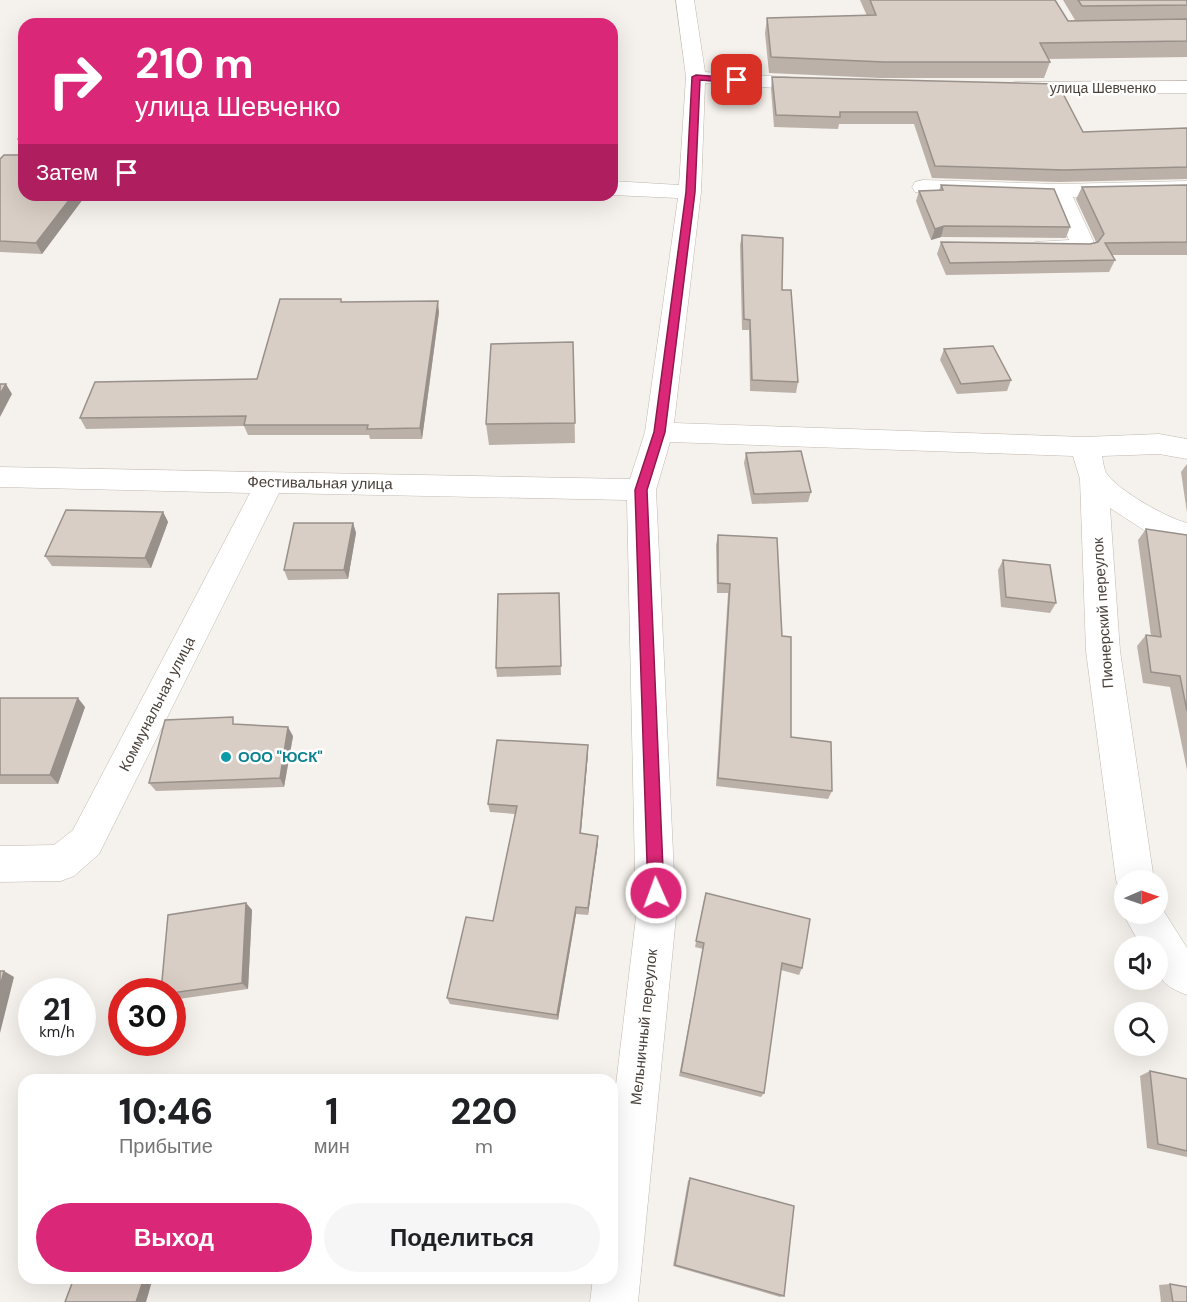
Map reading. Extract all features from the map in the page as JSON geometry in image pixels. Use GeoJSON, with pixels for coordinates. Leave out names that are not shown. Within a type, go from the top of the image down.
{"type":"FeatureCollection","features":[{"type":"Feature","properties":{"kind":"street","name":"Мельничный переулок"},"geometry":{"type":"LineString","coordinates":[[618,1266],[657,917],[641,490],[659,432],[690,192],[696,77],[685,0]]}},
{"type":"Feature","properties":{"kind":"street"},"geometry":{"type":"LineString","coordinates":[[696,77],[835,85]]}},
{"type":"Feature","properties":{"kind":"street","name":"улица Шевченко"},"geometry":{"type":"LineString","coordinates":[[991,88],[1187,87]]}},
{"type":"Feature","properties":{"kind":"street"},"geometry":{"type":"LineString","coordinates":[[923,187],[1059,191],[1187,188]]}},
{"type":"Feature","properties":{"kind":"street"},"geometry":{"type":"LineString","coordinates":[[618,188],[690,192]]}},
{"type":"Feature","properties":{"kind":"street"},"geometry":{"type":"LineString","coordinates":[[1024,247],[1084,247],[1059,191]]}},
{"type":"Feature","properties":{"kind":"street"},"geometry":{"type":"LineString","coordinates":[[659,432],[1085,447],[1159,444],[1187,449]]}},
{"type":"Feature","properties":{"kind":"street","name":"Пионерский переулок"},"geometry":{"type":"LineString","coordinates":[[1085,447],[1094,479],[1102,651],[1134,870]]}},
{"type":"Feature","properties":{"kind":"street","name":"Фестивальная улица"},"geometry":{"type":"LineString","coordinates":[[0,477],[641,490]]}},
{"type":"Feature","properties":{"kind":"street"},"geometry":{"type":"LineString","coordinates":[[1094,479],[1140,516],[1167,531],[1187,534]]}},
{"type":"Feature","properties":{"kind":"street","name":"Коммунальная улица"},"geometry":{"type":"LineString","coordinates":[[0,864],[61,864],[86,842],[270,482]]}},
{"type":"Feature","properties":{"kind":"street"},"geometry":{"type":"LineString","coordinates":[[1149,924],[1176,967],[1187,975]]}},
{"type":"Feature","properties":{"kind":"street","name":"Мельничный переулок"},"geometry":{"type":"LineString","coordinates":[[614,1302],[616,1284]]}},
{"type":"Feature","properties":{"kind":"building"},"geometry":{"type":"Polygon","coordinates":[[[870,0],[1055,0],[1068,21],[1187,19],[1187,41],[1040,43],[1050,62],[884,62],[771,57],[767,18],[876,15],[870,0]]]}},
{"type":"Feature","properties":{"kind":"building"},"geometry":{"type":"Polygon","coordinates":[[[1078,0],[1187,0],[1187,5],[1082,6],[1078,0]]]}},
{"type":"Feature","properties":{"kind":"building"},"geometry":{"type":"Polygon","coordinates":[[[772,77],[1058,84],[1083,132],[1187,128],[1187,167],[1064,170],[935,166],[917,112],[840,112],[840,117],[776,115],[772,77]]]}},
{"type":"Feature","properties":{"kind":"building"},"geometry":{"type":"Polygon","coordinates":[[[4,155],[18,155],[18,201],[68,201],[36,243],[0,241],[0,159],[4,155]]]}},
{"type":"Feature","properties":{"kind":"building"},"geometry":{"type":"Polygon","coordinates":[[[941,185],[1054,189],[1070,227],[944,226],[935,229],[919,191],[943,190],[941,185]]]}},
{"type":"Feature","properties":{"kind":"building"},"geometry":{"type":"Polygon","coordinates":[[[1187,185],[1187,242],[1105,243],[1115,260],[950,263],[941,242],[1090,244],[1098,242],[1104,234],[1082,187],[1187,185]]]}},
{"type":"Feature","properties":{"kind":"building"},"geometry":{"type":"Polygon","coordinates":[[[742,235],[783,238],[782,290],[791,290],[798,382],[752,380],[750,320],[744,319],[742,235]]]}},
{"type":"Feature","properties":{"kind":"building"},"geometry":{"type":"Polygon","coordinates":[[[280,299],[341,299],[341,302],[438,301],[420,428],[367,429],[368,425],[244,425],[246,416],[80,418],[95,382],[257,379],[280,299]]]}},
{"type":"Feature","properties":{"kind":"building"},"geometry":{"type":"Polygon","coordinates":[[[573,342],[575,423],[486,424],[491,344],[573,342]]]}},
{"type":"Feature","properties":{"kind":"building"},"geometry":{"type":"Polygon","coordinates":[[[993,346],[1011,380],[961,384],[944,349],[993,346]]]}},
{"type":"Feature","properties":{"kind":"building"},"geometry":{"type":"Polygon","coordinates":[[[0,384],[6,384],[0,394],[0,384]]]}},
{"type":"Feature","properties":{"kind":"building"},"geometry":{"type":"Polygon","coordinates":[[[801,451],[811,492],[754,494],[746,453],[801,451]]]}},
{"type":"Feature","properties":{"kind":"building"},"geometry":{"type":"Polygon","coordinates":[[[66,510],[163,512],[145,558],[45,556],[66,510]]]}},
{"type":"Feature","properties":{"kind":"building"},"geometry":{"type":"Polygon","coordinates":[[[294,523],[353,523],[344,570],[284,570],[294,523]]]}},
{"type":"Feature","properties":{"kind":"building"},"geometry":{"type":"Polygon","coordinates":[[[1146,529],[1187,535],[1187,711],[1180,676],[1151,672],[1146,635],[1161,637],[1146,529]]]}},
{"type":"Feature","properties":{"kind":"building"},"geometry":{"type":"Polygon","coordinates":[[[718,535],[777,538],[782,636],[791,637],[791,737],[831,742],[832,791],[718,778],[730,584],[718,583],[718,535]]]}},
{"type":"Feature","properties":{"kind":"building"},"geometry":{"type":"Polygon","coordinates":[[[1003,560],[1050,565],[1056,603],[1006,597],[1003,560]]]}},
{"type":"Feature","properties":{"kind":"building"},"geometry":{"type":"Polygon","coordinates":[[[559,593],[561,666],[496,668],[498,594],[559,593]]]}},
{"type":"Feature","properties":{"kind":"building"},"geometry":{"type":"Polygon","coordinates":[[[0,698],[78,698],[50,775],[0,775],[0,698]]]}},
{"type":"Feature","properties":{"kind":"building","name":"ООО \"ЮСК\""},"geometry":{"type":"Polygon","coordinates":[[[233,717],[233,724],[288,727],[280,778],[149,783],[165,720],[233,717]]]}},
{"type":"Feature","properties":{"kind":"building"},"geometry":{"type":"Polygon","coordinates":[[[497,740],[588,745],[580,833],[598,836],[588,908],[576,907],[557,1015],[447,998],[466,917],[493,921],[517,806],[488,804],[497,740]]]}},
{"type":"Feature","properties":{"kind":"building"},"geometry":{"type":"Polygon","coordinates":[[[706,893],[810,919],[802,968],[782,963],[764,1093],[681,1072],[704,943],[696,941],[706,893]]]}},
{"type":"Feature","properties":{"kind":"building"},"geometry":{"type":"Polygon","coordinates":[[[246,903],[242,983],[186,991],[186,978],[162,978],[168,915],[246,903]]]}},
{"type":"Feature","properties":{"kind":"building"},"geometry":{"type":"Polygon","coordinates":[[[0,971],[4,971],[0,987],[0,971]]]}},
{"type":"Feature","properties":{"kind":"building"},"geometry":{"type":"Polygon","coordinates":[[[1150,1071],[1187,1079],[1187,1151],[1158,1144],[1150,1071]]]}},
{"type":"Feature","properties":{"kind":"building"},"geometry":{"type":"Polygon","coordinates":[[[690,1178],[794,1206],[784,1296],[675,1265],[690,1178]]]}},
{"type":"Feature","properties":{"kind":"building"},"geometry":{"type":"Polygon","coordinates":[[[72,1284],[142,1284],[136,1302],[65,1302],[72,1284]]]}},
{"type":"Feature","properties":{"kind":"building"},"geometry":{"type":"Polygon","coordinates":[[[1170,1284],[1187,1287],[1187,1302],[1173,1302],[1170,1284]]]}},
{"type":"Feature","properties":{"kind":"place","name":"ООО \"ЮСК\""},"geometry":{"type":"Point","coordinates":[226,757]}},
{"type":"Feature","properties":{"kind":"route"},"geometry":{"type":"LineString","coordinates":[[656,893],[641,490],[659,432],[690,192],[696,77],[737,80]]}}]}
